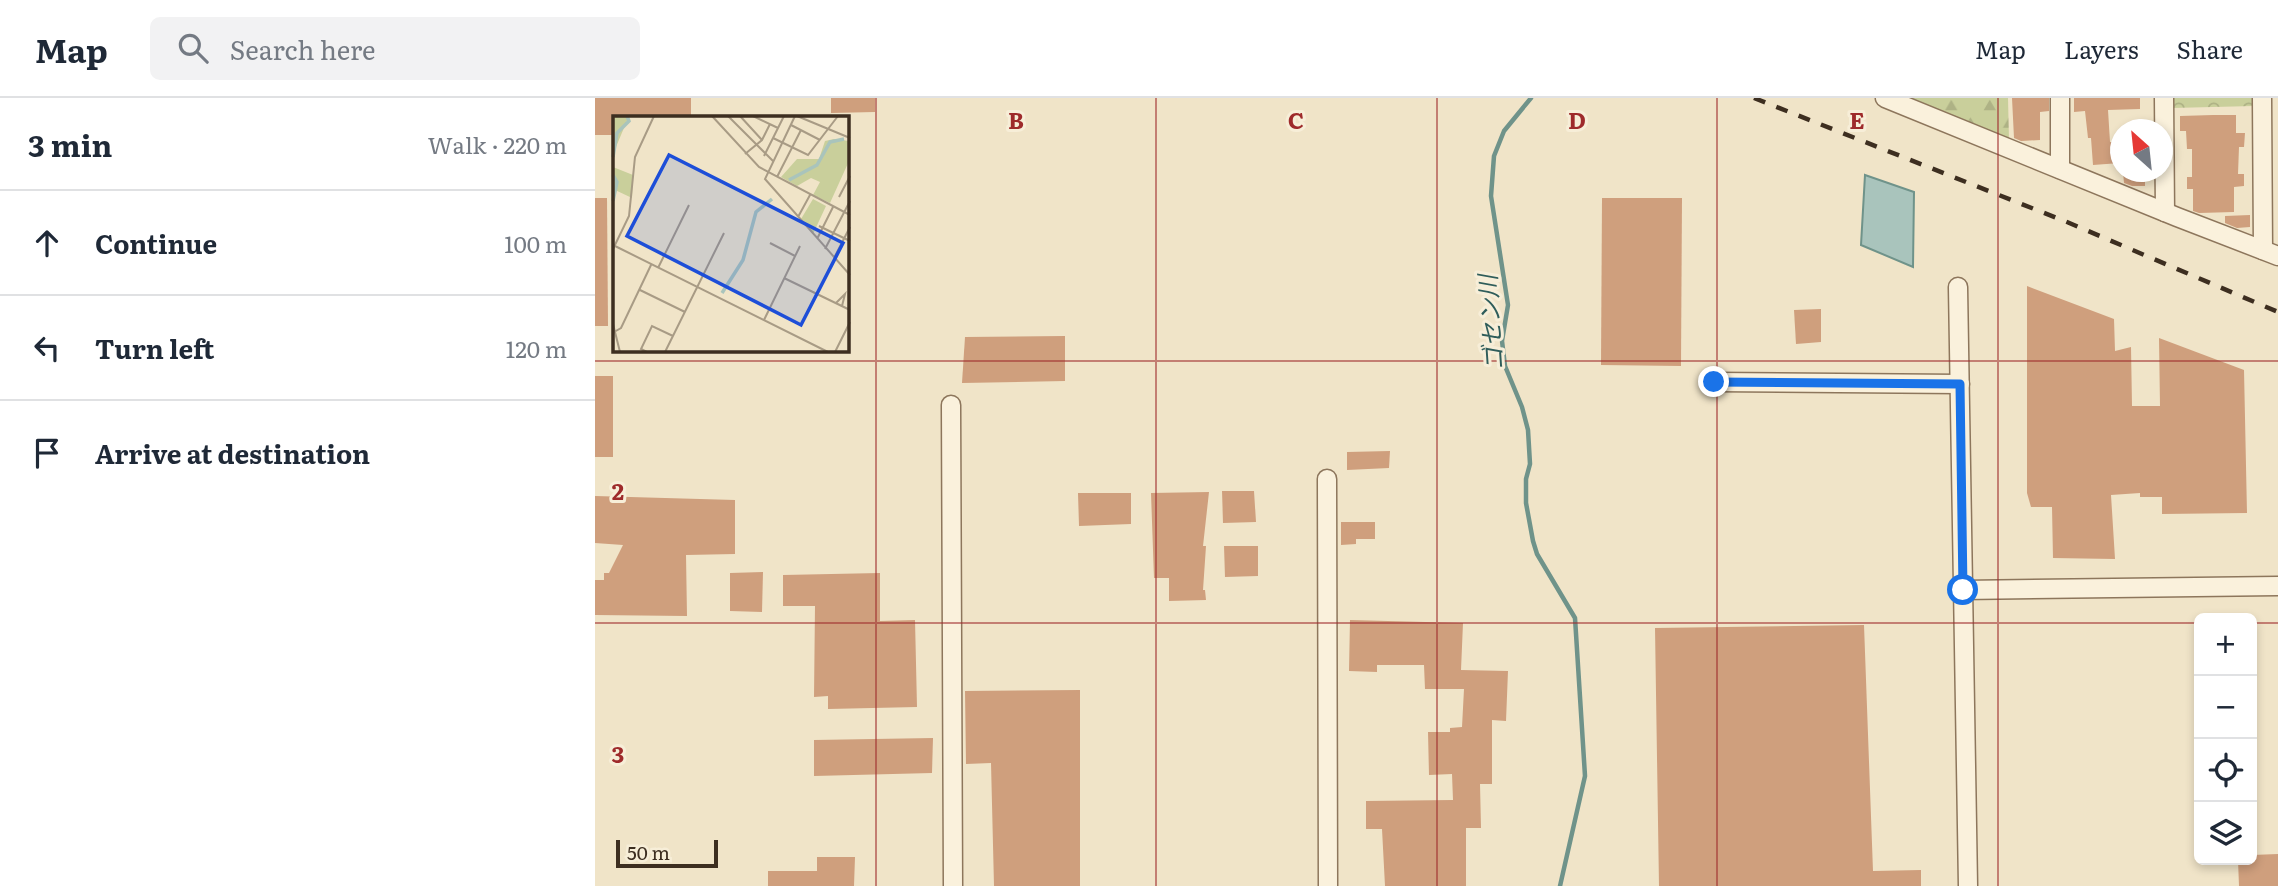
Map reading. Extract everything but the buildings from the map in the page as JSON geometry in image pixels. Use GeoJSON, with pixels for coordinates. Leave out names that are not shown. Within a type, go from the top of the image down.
{"type":"FeatureCollection","features":[{"type":"Feature","properties":{"kind":"street"},"geometry":{"type":"LineString","coordinates":[[1885,98],[2270,253],[2262,98]]}},
{"type":"Feature","properties":{"kind":"street"},"geometry":{"type":"LineString","coordinates":[[2060,98],[2060,169]]}},
{"type":"Feature","properties":{"kind":"street"},"geometry":{"type":"LineString","coordinates":[[2164,98],[2165,212]]}},
{"type":"Feature","properties":{"kind":"street"},"geometry":{"type":"LineString","coordinates":[[1958,287],[1968,886]]}},
{"type":"Feature","properties":{"kind":"street"},"geometry":{"type":"LineString","coordinates":[[1714,382],[1960,384]]}},
{"type":"Feature","properties":{"kind":"street"},"geometry":{"type":"LineString","coordinates":[[951,405],[953,886]]}},
{"type":"Feature","properties":{"kind":"street"},"geometry":{"type":"LineString","coordinates":[[1327,479],[1328,886]]}},
{"type":"Feature","properties":{"kind":"street"},"geometry":{"type":"LineString","coordinates":[[1963,590],[2278,586]]}},
{"type":"Feature","properties":{"kind":"green space"},"geometry":{"type":"Polygon","coordinates":[[[1911,98],[2008,98],[2009,140],[1911,98]]]}},
{"type":"Feature","properties":{"kind":"green space"},"geometry":{"type":"Polygon","coordinates":[[[2172,98],[2254,98],[2254,106],[2172,108],[2172,98]]]}},
{"type":"Feature","properties":{"kind":"water"},"geometry":{"type":"Polygon","coordinates":[[[1865,175],[1914,192],[1913,267],[1861,245],[1865,175]]]}},
{"type":"Feature","properties":{"kind":"waterway","name":"ゴセン川"},"geometry":{"type":"LineString","coordinates":[[1531,98],[1504,131],[1494,156],[1491,196],[1508,305],[1502,341],[1505,366],[1522,407],[1528,430],[1530,464],[1526,479],[1526,503],[1533,541],[1537,554],[1575,618],[1585,776],[1560,886]]}},
{"type":"Feature","properties":{"kind":"railway"},"geometry":{"type":"LineString","coordinates":[[1754,98],[2067,222],[2278,312]]}},
{"type":"Feature","properties":{"kind":"route"},"geometry":{"type":"LineString","coordinates":[[1714,382],[1960,384],[1963,590]]}}]}
